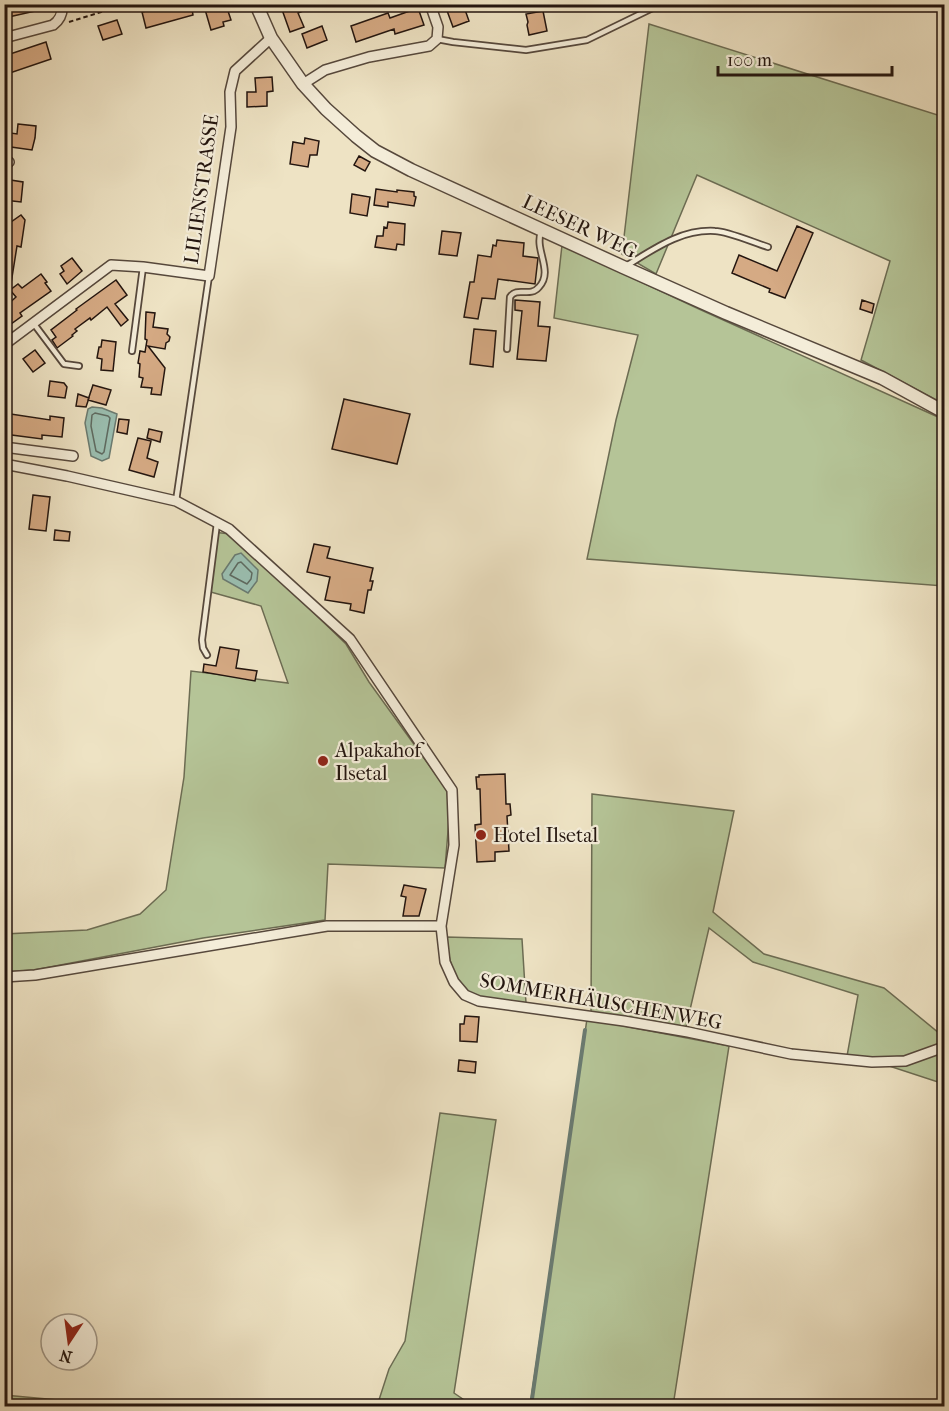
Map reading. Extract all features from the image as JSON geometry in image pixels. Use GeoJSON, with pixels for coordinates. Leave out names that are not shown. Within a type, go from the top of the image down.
{"type":"FeatureCollection","features":[{"type":"Feature","properties":{"kind":"street"},"geometry":{"type":"LineString","coordinates":[[4,38],[53,25],[59,21],[63,10],[62,4]]}},
{"type":"Feature","properties":{"kind":"street","name":"LEESER WEG"},"geometry":{"type":"LineString","coordinates":[[256,4],[271,38],[303,84],[326,109],[375,151],[411,170],[623,267],[882,378],[945,412]]}},
{"type":"Feature","properties":{"kind":"street"},"geometry":{"type":"LineString","coordinates":[[303,84],[325,70],[369,57],[429,46],[437,39],[438,27],[430,4]]}},
{"type":"Feature","properties":{"kind":"street","name":"LILIENSTRASSE"},"geometry":{"type":"LineString","coordinates":[[4,345],[111,265],[209,276],[231,127],[230,92],[235,71],[271,38]]}},
{"type":"Feature","properties":{"kind":"street"},"geometry":{"type":"LineString","coordinates":[[4,447],[73,456]]}},
{"type":"Feature","properties":{"kind":"street","name":"SOMMERHÄUSCHENWEG"},"geometry":{"type":"LineString","coordinates":[[4,464],[176,501],[230,529],[350,639],[452,790],[454,845],[441,926],[445,962],[454,982],[465,995],[479,1001],[645,1025],[791,1054],[872,1062],[905,1061],[945,1047]]}},
{"type":"Feature","properties":{"kind":"street"},"geometry":{"type":"LineString","coordinates":[[4,977],[34,975],[327,926],[441,926]]}},
{"type":"Feature","properties":{"kind":"lane"},"geometry":{"type":"LineString","coordinates":[[437,39],[526,50],[587,40],[661,4]]}},
{"type":"Feature","properties":{"kind":"lane"},"geometry":{"type":"LineString","coordinates":[[507,349],[510,297],[513,292],[535,291],[544,279],[544,260],[539,243],[541,229]]}},
{"type":"Feature","properties":{"kind":"lane"},"geometry":{"type":"LineString","coordinates":[[623,267],[676,236],[697,232],[717,231],[768,248]]}},
{"type":"Feature","properties":{"kind":"lane"},"geometry":{"type":"LineString","coordinates":[[132,351],[143,267]]}},
{"type":"Feature","properties":{"kind":"lane"},"geometry":{"type":"LineString","coordinates":[[176,501],[209,276]]}},
{"type":"Feature","properties":{"kind":"lane"},"geometry":{"type":"LineString","coordinates":[[33,324],[64,364],[79,366]]}},
{"type":"Feature","properties":{"kind":"lane"},"geometry":{"type":"LineString","coordinates":[[207,655],[202,640],[217,523]]}},
{"type":"Feature","properties":{"kind":"path"},"geometry":{"type":"LineString","coordinates":[[59,21],[70,22],[127,4]]}},
{"type":"Feature","properties":{"kind":"shaded area"},"geometry":{"type":"Polygon","coordinates":[[[649,24],[944,117],[944,404],[861,360],[890,261],[697,175],[656,274],[622,254],[649,24]]]}},
{"type":"Feature","properties":{"kind":"shaded area"},"geometry":{"type":"Polygon","coordinates":[[[562,245],[938,417],[944,422],[944,586],[587,559],[616,420],[638,335],[554,318],[562,245]]]}},
{"type":"Feature","properties":{"kind":"shaded area"},"geometry":{"type":"Polygon","coordinates":[[[213,532],[230,534],[346,644],[369,682],[447,790],[449,819],[445,868],[328,864],[325,920],[203,938],[34,970],[5,972],[4,934],[87,930],[140,914],[166,890],[184,777],[191,671],[288,683],[261,606],[207,591],[213,532]]]}},
{"type":"Feature","properties":{"kind":"shaded area"},"geometry":{"type":"Polygon","coordinates":[[[592,794],[734,811],[713,912],[764,954],[884,988],[939,1033],[944,1030],[944,1084],[880,1063],[903,1056],[880,1058],[847,1056],[858,995],[753,962],[709,928],[686,1027],[591,1014],[592,794]]]}},
{"type":"Feature","properties":{"kind":"shaded area"},"geometry":{"type":"Polygon","coordinates":[[[446,937],[522,939],[526,1003],[488,999],[470,993],[463,987],[454,972],[446,937]]]}},
{"type":"Feature","properties":{"kind":"shaded area"},"geometry":{"type":"Polygon","coordinates":[[[587,1019],[729,1046],[673,1406],[530,1406],[587,1019]]]}},
{"type":"Feature","properties":{"kind":"shaded area"},"geometry":{"type":"Polygon","coordinates":[[[440,1113],[496,1120],[454,1393],[473,1406],[377,1406],[389,1369],[405,1341],[440,1113]]]}},
{"type":"Feature","properties":{"kind":"shaded area"},"geometry":{"type":"Polygon","coordinates":[[[4,1395],[123,1406],[5,1406],[4,1395]]]}},
{"type":"Feature","properties":{"kind":"water"},"geometry":{"type":"Polygon","coordinates":[[[92,407],[117,414],[109,458],[102,461],[91,456],[85,423],[88,409],[92,407]]]}},
{"type":"Feature","properties":{"kind":"water"},"geometry":{"type":"Polygon","coordinates":[[[241,553],[258,570],[257,581],[248,593],[223,579],[222,574],[235,555],[241,553]]]}},
{"type":"Feature","properties":{"kind":"building"},"geometry":{"type":"Polygon","coordinates":[[[4,4],[49,4],[49,8],[4,18],[4,4]]]}},
{"type":"Feature","properties":{"kind":"building"},"geometry":{"type":"Polygon","coordinates":[[[178,4],[191,4],[193,15],[146,28],[142,12],[178,4]]]}},
{"type":"Feature","properties":{"kind":"building"},"geometry":{"type":"Polygon","coordinates":[[[220,4],[221,10],[227,8],[231,20],[223,22],[224,26],[211,30],[204,6],[220,4]]]}},
{"type":"Feature","properties":{"kind":"building"},"geometry":{"type":"Polygon","coordinates":[[[280,4],[318,5],[298,13],[304,27],[290,32],[280,4]]]}},
{"type":"Feature","properties":{"kind":"building"},"geometry":{"type":"Polygon","coordinates":[[[463,4],[469,21],[453,27],[446,8],[463,4]]]}},
{"type":"Feature","properties":{"kind":"building"},"geometry":{"type":"Polygon","coordinates":[[[418,8],[424,25],[395,34],[394,29],[356,42],[351,26],[388,13],[390,18],[418,8]]]}},
{"type":"Feature","properties":{"kind":"building"},"geometry":{"type":"Polygon","coordinates":[[[543,11],[547,31],[529,35],[526,14],[543,11]]]}},
{"type":"Feature","properties":{"kind":"building"},"geometry":{"type":"Polygon","coordinates":[[[117,20],[122,34],[103,40],[98,26],[117,20]]]}},
{"type":"Feature","properties":{"kind":"building"},"geometry":{"type":"Polygon","coordinates":[[[322,26],[327,40],[307,48],[302,34],[322,26]]]}},
{"type":"Feature","properties":{"kind":"building"},"geometry":{"type":"Polygon","coordinates":[[[46,42],[51,59],[4,75],[4,56],[46,42]]]}},
{"type":"Feature","properties":{"kind":"building"},"geometry":{"type":"Polygon","coordinates":[[[272,77],[273,91],[267,92],[267,106],[247,107],[247,92],[256,92],[255,78],[272,77]]]}},
{"type":"Feature","properties":{"kind":"building"},"geometry":{"type":"Polygon","coordinates":[[[18,124],[36,126],[32,150],[4,146],[4,132],[17,134],[18,124]]]}},
{"type":"Feature","properties":{"kind":"building"},"geometry":{"type":"Polygon","coordinates":[[[305,138],[319,141],[317,155],[310,155],[308,167],[290,164],[293,142],[304,144],[305,138]]]}},
{"type":"Feature","properties":{"kind":"building"},"geometry":{"type":"Polygon","coordinates":[[[359,156],[370,162],[365,171],[354,165],[359,156]]]}},
{"type":"Feature","properties":{"kind":"building"},"geometry":{"type":"Polygon","coordinates":[[[4,179],[23,182],[21,202],[4,200],[4,179]]]}},
{"type":"Feature","properties":{"kind":"building"},"geometry":{"type":"Polygon","coordinates":[[[376,189],[414,192],[416,197],[414,206],[388,202],[388,207],[374,205],[376,189]]]}},
{"type":"Feature","properties":{"kind":"building"},"geometry":{"type":"Polygon","coordinates":[[[352,194],[370,197],[367,216],[350,213],[352,194]]]}},
{"type":"Feature","properties":{"kind":"building"},"geometry":{"type":"Polygon","coordinates":[[[21,215],[25,220],[21,247],[17,246],[10,294],[4,293],[4,227],[21,215]]]}},
{"type":"Feature","properties":{"kind":"building"},"geometry":{"type":"Polygon","coordinates":[[[388,222],[405,224],[404,245],[397,244],[396,250],[375,247],[377,236],[383,236],[384,227],[387,228],[388,222]]]}},
{"type":"Feature","properties":{"kind":"building"},"geometry":{"type":"Polygon","coordinates":[[[797,226],[813,233],[785,298],[732,273],[739,255],[777,271],[797,226]]]}},
{"type":"Feature","properties":{"kind":"building"},"geometry":{"type":"Polygon","coordinates":[[[442,231],[461,233],[457,256],[439,254],[442,231]]]}},
{"type":"Feature","properties":{"kind":"building"},"geometry":{"type":"Polygon","coordinates":[[[497,240],[524,243],[523,256],[538,258],[535,284],[498,279],[495,299],[482,298],[478,319],[464,317],[470,282],[474,282],[478,255],[491,257],[493,245],[496,246],[497,240]]]}},
{"type":"Feature","properties":{"kind":"building"},"geometry":{"type":"Polygon","coordinates":[[[72,258],[82,271],[67,284],[60,274],[64,271],[61,266],[72,258]]]}},
{"type":"Feature","properties":{"kind":"building"},"geometry":{"type":"Polygon","coordinates":[[[41,274],[51,291],[20,313],[22,316],[4,329],[4,308],[16,297],[10,290],[18,284],[22,288],[41,274]]]}},
{"type":"Feature","properties":{"kind":"building"},"geometry":{"type":"Polygon","coordinates":[[[116,280],[127,295],[115,304],[128,320],[121,326],[107,307],[75,329],[77,331],[73,336],[57,348],[52,340],[56,337],[51,330],[116,280]]]}},
{"type":"Feature","properties":{"kind":"building"},"geometry":{"type":"Polygon","coordinates":[[[515,300],[540,302],[538,326],[550,327],[546,361],[517,359],[522,311],[515,310],[515,300]]]}},
{"type":"Feature","properties":{"kind":"building"},"geometry":{"type":"Polygon","coordinates":[[[862,300],[874,304],[872,313],[860,309],[862,300]]]}},
{"type":"Feature","properties":{"kind":"building"},"geometry":{"type":"Polygon","coordinates":[[[146,312],[155,313],[153,327],[168,329],[167,334],[170,337],[165,349],[148,346],[165,368],[161,395],[151,394],[152,388],[141,387],[143,378],[139,377],[140,351],[145,352],[147,340],[145,339],[146,312]]]}},
{"type":"Feature","properties":{"kind":"building"},"geometry":{"type":"Polygon","coordinates":[[[474,329],[496,331],[493,367],[470,364],[474,329]]]}},
{"type":"Feature","properties":{"kind":"building"},"geometry":{"type":"Polygon","coordinates":[[[102,340],[116,342],[113,371],[101,370],[102,359],[97,358],[102,340]]]}},
{"type":"Feature","properties":{"kind":"building"},"geometry":{"type":"Polygon","coordinates":[[[35,350],[45,363],[33,372],[23,359],[35,350]]]}},
{"type":"Feature","properties":{"kind":"building"},"geometry":{"type":"Polygon","coordinates":[[[50,381],[64,383],[67,387],[65,398],[48,396],[50,381]]]}},
{"type":"Feature","properties":{"kind":"building"},"geometry":{"type":"Polygon","coordinates":[[[93,385],[111,390],[106,405],[88,400],[93,385]]]}},
{"type":"Feature","properties":{"kind":"building"},"geometry":{"type":"Polygon","coordinates":[[[78,394],[89,398],[86,407],[76,406],[78,394]]]}},
{"type":"Feature","properties":{"kind":"building"},"geometry":{"type":"Polygon","coordinates":[[[344,399],[410,414],[397,464],[332,449],[344,399]]]}},
{"type":"Feature","properties":{"kind":"building"},"geometry":{"type":"Polygon","coordinates":[[[4,413],[50,420],[50,416],[64,418],[62,437],[42,435],[42,439],[4,434],[4,413]]]}},
{"type":"Feature","properties":{"kind":"building"},"geometry":{"type":"Polygon","coordinates":[[[119,419],[129,420],[127,434],[117,432],[119,419]]]}},
{"type":"Feature","properties":{"kind":"building"},"geometry":{"type":"Polygon","coordinates":[[[149,429],[162,432],[160,442],[147,438],[149,429]]]}},
{"type":"Feature","properties":{"kind":"building"},"geometry":{"type":"Polygon","coordinates":[[[138,438],[151,441],[147,458],[158,462],[154,477],[129,470],[138,438]]]}},
{"type":"Feature","properties":{"kind":"building"},"geometry":{"type":"Polygon","coordinates":[[[33,495],[50,497],[46,531],[29,529],[33,495]]]}},
{"type":"Feature","properties":{"kind":"building"},"geometry":{"type":"Polygon","coordinates":[[[55,530],[70,532],[69,541],[54,540],[55,530]]]}},
{"type":"Feature","properties":{"kind":"building"},"geometry":{"type":"Polygon","coordinates":[[[314,544],[330,547],[327,558],[373,568],[370,581],[373,581],[371,590],[368,590],[364,613],[350,610],[351,604],[325,600],[330,577],[307,572],[314,544]]]}},
{"type":"Feature","properties":{"kind":"building"},"geometry":{"type":"Polygon","coordinates":[[[220,647],[239,650],[236,668],[257,671],[255,681],[203,672],[204,664],[216,666],[220,647]]]}},
{"type":"Feature","properties":{"kind":"building"},"geometry":{"type":"Polygon","coordinates":[[[505,774],[506,804],[510,804],[511,815],[507,816],[509,851],[495,852],[495,861],[477,862],[475,825],[481,822],[480,789],[477,789],[476,777],[505,774]]]}},
{"type":"Feature","properties":{"kind":"building"},"geometry":{"type":"Polygon","coordinates":[[[404,885],[426,889],[419,916],[403,916],[406,897],[401,896],[404,885]]]}},
{"type":"Feature","properties":{"kind":"building"},"geometry":{"type":"Polygon","coordinates":[[[465,1016],[479,1017],[477,1042],[460,1041],[460,1024],[464,1024],[465,1016]]]}},
{"type":"Feature","properties":{"kind":"building"},"geometry":{"type":"Polygon","coordinates":[[[459,1060],[476,1062],[475,1073],[458,1071],[459,1060]]]}},
{"type":"Feature","properties":{"kind":"waterway"},"geometry":{"type":"LineString","coordinates":[[531,1406],[585,1030]]}},
{"type":"Feature","properties":{"kind":"place","name":"Alpakahof Ilsetal"},"geometry":{"type":"Point","coordinates":[323,761]}},
{"type":"Feature","properties":{"kind":"place","name":"Hotel Ilsetal"},"geometry":{"type":"Point","coordinates":[481,835]}}]}
